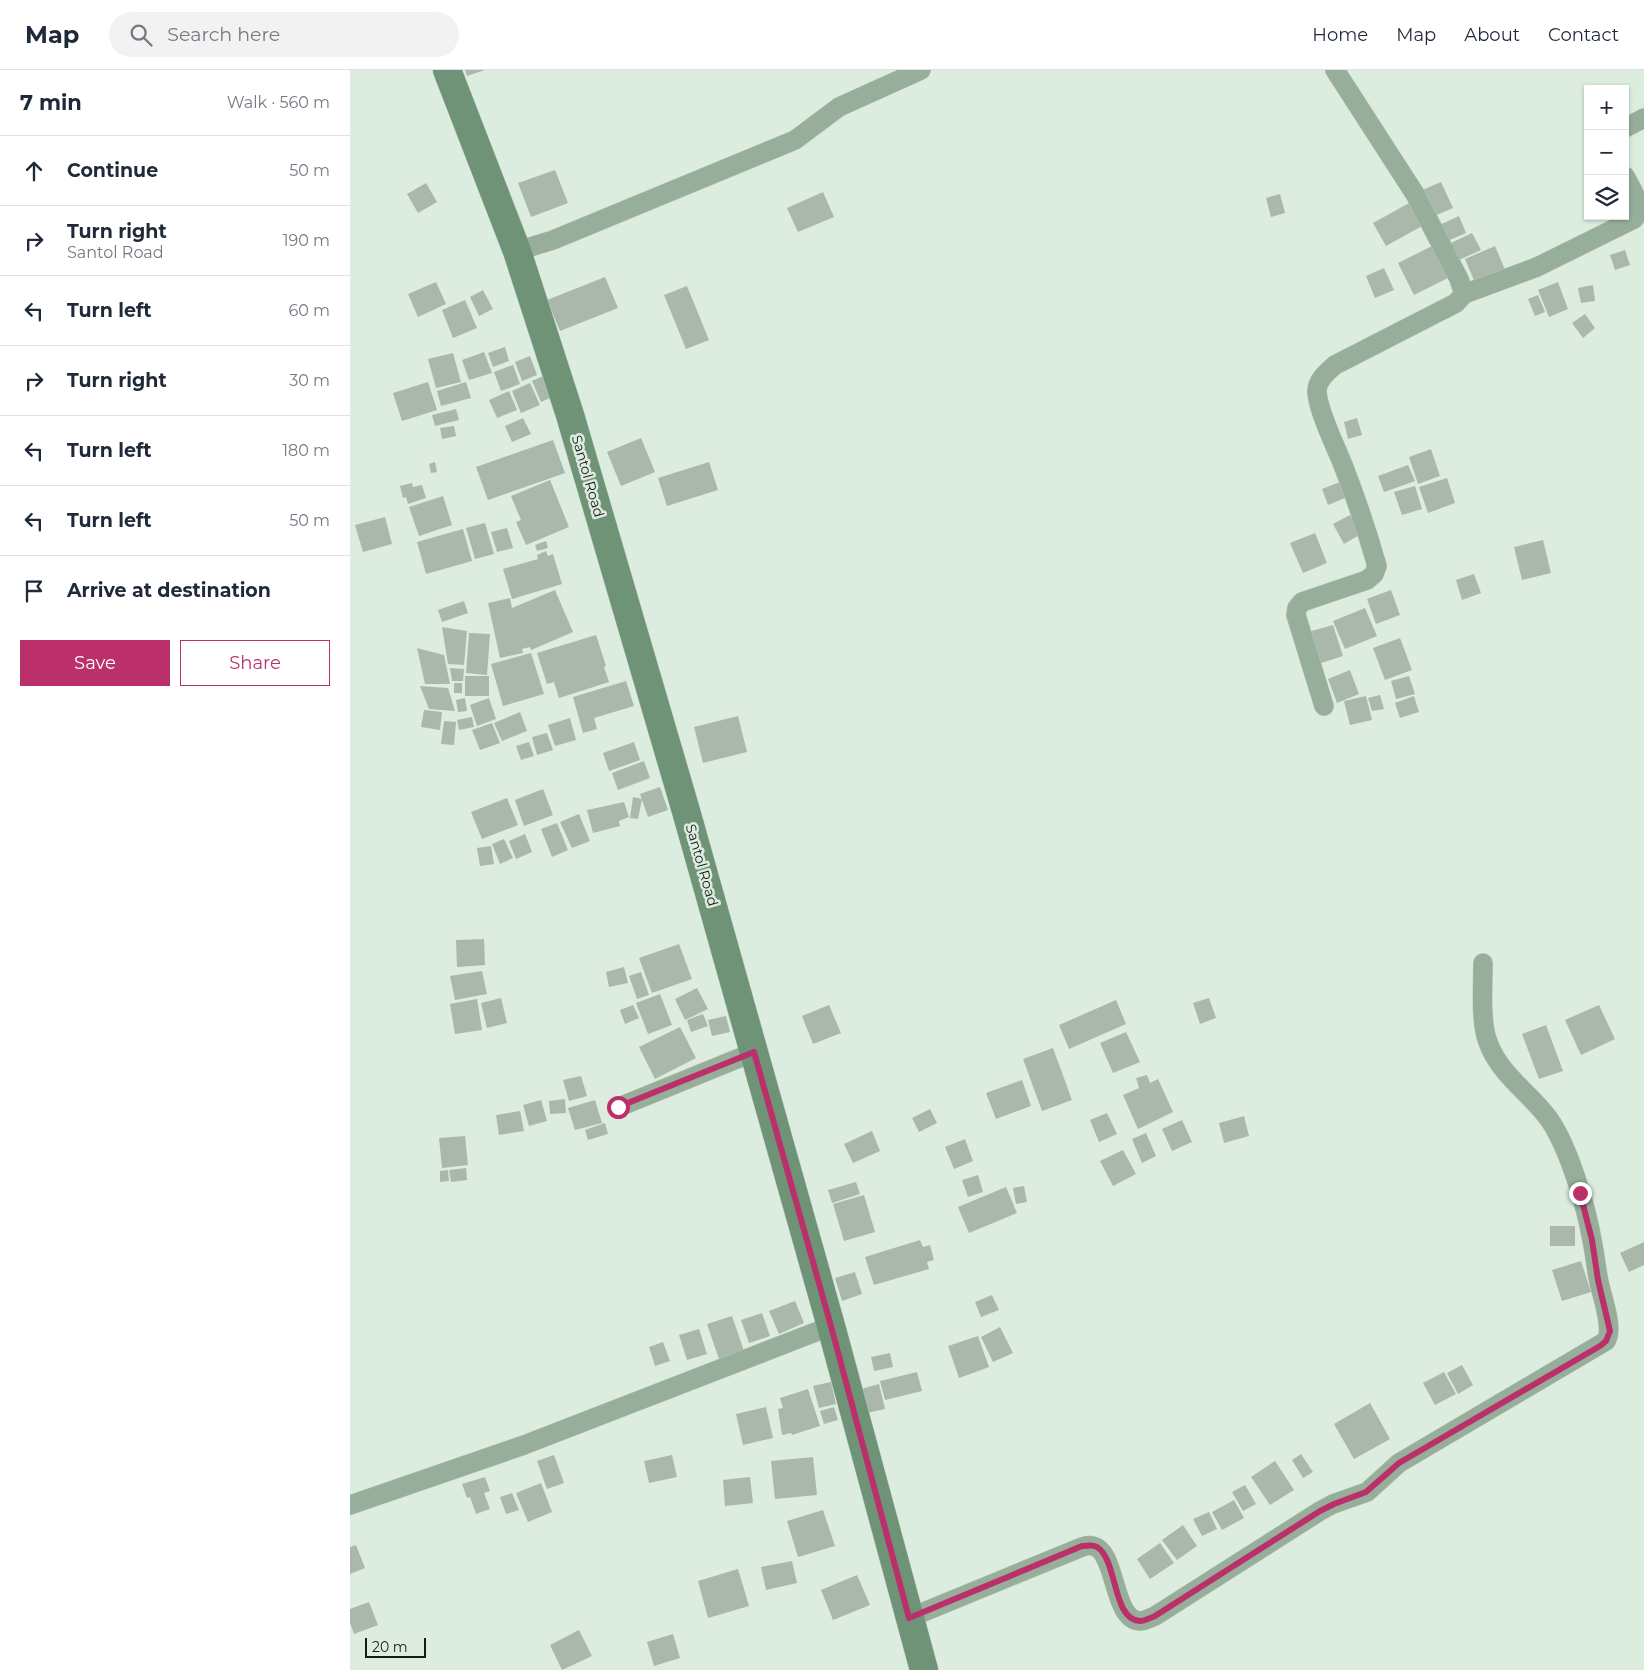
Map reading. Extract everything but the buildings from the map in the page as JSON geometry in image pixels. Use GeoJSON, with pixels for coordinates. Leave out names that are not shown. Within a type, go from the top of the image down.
{"type":"FeatureCollection","features":[{"type":"Feature","properties":{"kind":"main road","name":"Santol Road"},"geometry":{"type":"LineString","coordinates":[[447,70],[517,251],[573,425],[686,811],[754,1052],[831,1326],[924,1670]]}},
{"type":"Feature","properties":{"kind":"street"},"geometry":{"type":"LineString","coordinates":[[517,251],[553,240],[795,140],[839,107],[921,70]]}},
{"type":"Feature","properties":{"kind":"street"},"geometry":{"type":"LineString","coordinates":[[1335,70],[1415,194],[1459,279],[1464,294]]}},
{"type":"Feature","properties":{"kind":"street"},"geometry":{"type":"LineString","coordinates":[[1629,126],[1644,118]]}},
{"type":"Feature","properties":{"kind":"street"},"geometry":{"type":"LineString","coordinates":[[1324,706],[1296,616],[1297,608],[1302,602],[1367,580],[1374,574],[1377,566],[1360,508],[1322,410],[1317,391],[1320,382],[1335,365],[1456,303],[1464,294],[1537,267],[1634,219],[1639,212],[1639,204],[1629,184]]}},
{"type":"Feature","properties":{"kind":"street"},"geometry":{"type":"LineString","coordinates":[[909,1618],[1088,1545],[1094,1546],[1103,1553],[1124,1609],[1133,1619],[1145,1620],[1155,1616],[1320,1511],[1366,1492],[1399,1463],[1606,1341],[1610,1331],[1598,1280],[1592,1240],[1580,1193],[1561,1140],[1550,1120],[1498,1062],[1487,1042],[1484,1024],[1483,963]]}},
{"type":"Feature","properties":{"kind":"street"},"geometry":{"type":"LineString","coordinates":[[618,1107],[754,1052]]}},
{"type":"Feature","properties":{"kind":"street"},"geometry":{"type":"LineString","coordinates":[[350,1505],[524,1445],[831,1326]]}},
{"type":"Feature","properties":{"kind":"route"},"geometry":{"type":"LineString","coordinates":[[618,1107],[754,1052],[831,1326],[909,1618],[1088,1545],[1099,1548],[1103,1553],[1124,1609],[1133,1619],[1145,1620],[1155,1616],[1320,1511],[1366,1492],[1399,1463],[1600,1346],[1606,1341],[1610,1331],[1598,1280],[1592,1240],[1580,1193]]}}]}
